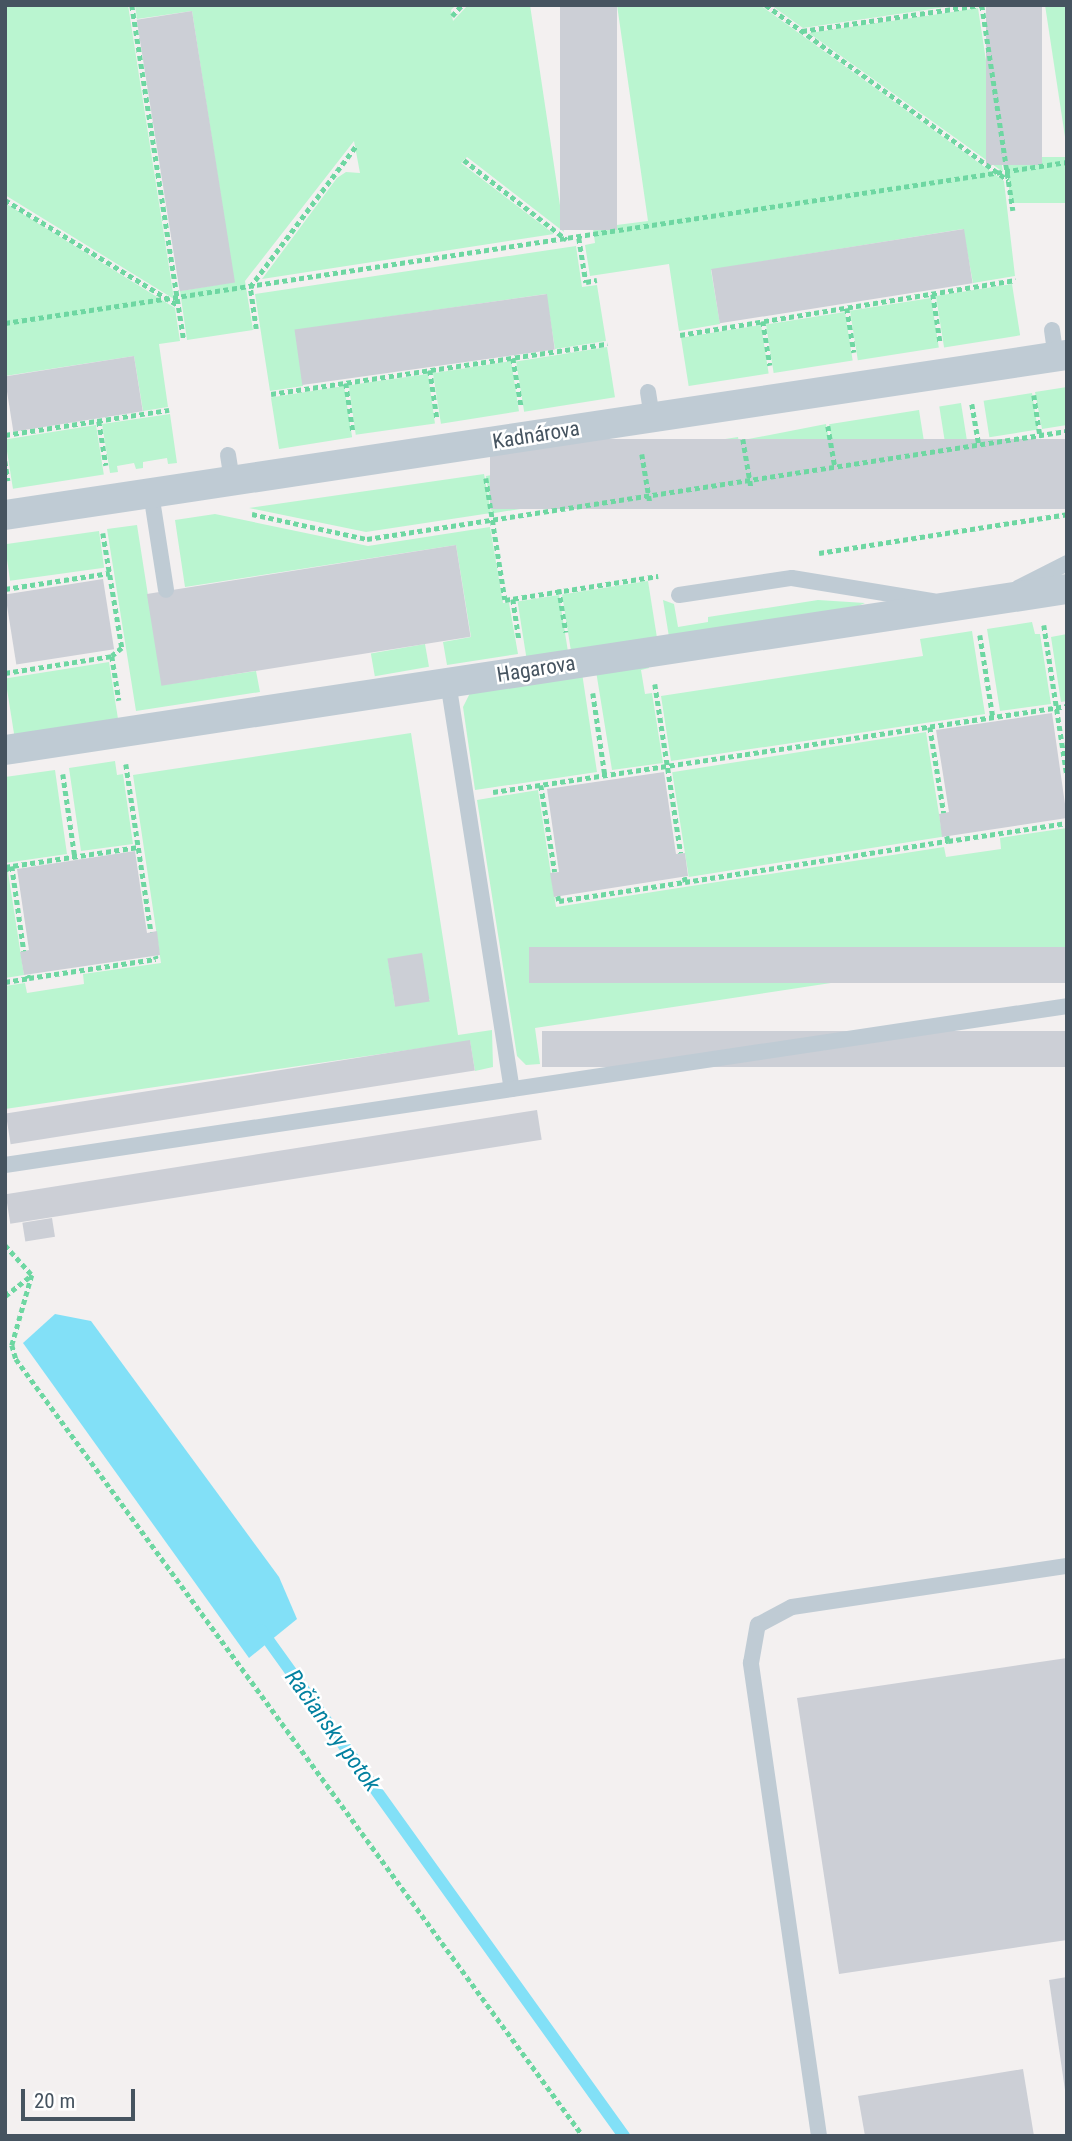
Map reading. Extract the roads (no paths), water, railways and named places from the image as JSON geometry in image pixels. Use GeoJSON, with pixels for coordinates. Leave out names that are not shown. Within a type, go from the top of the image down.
{"type":"FeatureCollection","features":[{"type":"Feature","properties":{"kind":"street","name":"Kadnárova"},"geometry":{"type":"LineString","coordinates":[[5,515],[151,493],[230,468],[647,417],[1058,347]]}},
{"type":"Feature","properties":{"kind":"street","name":"Hagarova"},"geometry":{"type":"LineString","coordinates":[[5,750],[58,742],[121,719],[449,682],[1053,591]]}},
{"type":"Feature","properties":{"kind":"lane"},"geometry":{"type":"LineString","coordinates":[[151,493],[166,590]]}},
{"type":"Feature","properties":{"kind":"lane"},"geometry":{"type":"LineString","coordinates":[[679,595],[792,578],[976,603],[1067,563]]}},
{"type":"Feature","properties":{"kind":"lane"},"geometry":{"type":"LineString","coordinates":[[449,682],[512,1089]]}},
{"type":"Feature","properties":{"kind":"lane"},"geometry":{"type":"LineString","coordinates":[[5,1165],[1067,1006]]}},
{"type":"Feature","properties":{"kind":"lane"},"geometry":{"type":"LineString","coordinates":[[819,2136],[751,1662],[758,1625],[792,1607],[1067,1566]]}},
{"type":"Feature","properties":{"kind":"water"},"geometry":{"type":"Polygon","coordinates":[[[55,1314],[91,1321],[279,1577],[297,1619],[249,1658],[23,1343],[55,1314]]]}},
{"type":"Feature","properties":{"kind":"waterway","name":"Račiansky potok"},"geometry":{"type":"LineString","coordinates":[[261,1630],[624,2136]]}}]}
